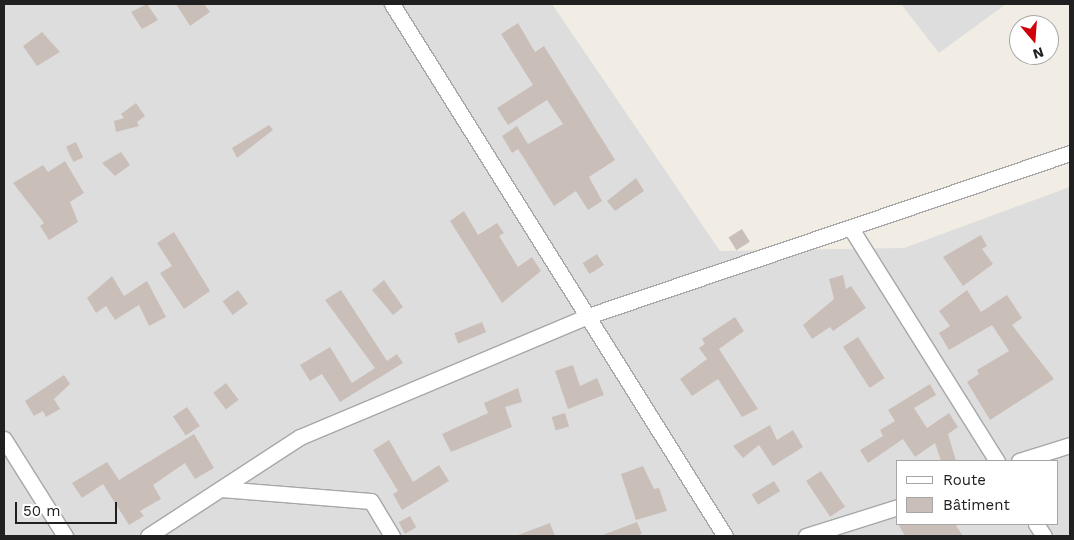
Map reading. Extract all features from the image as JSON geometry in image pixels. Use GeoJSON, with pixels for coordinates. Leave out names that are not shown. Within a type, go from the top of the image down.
{"type":"FeatureCollection","features":[{"type":"Feature","properties":{"kind":"street"},"geometry":{"type":"LineString","coordinates":[[392,4],[585,317],[725,536]]}},
{"type":"Feature","properties":{"kind":"street"},"geometry":{"type":"LineString","coordinates":[[148,536],[300,437],[585,317],[852,230],[1070,153]]}},
{"type":"Feature","properties":{"kind":"street"},"geometry":{"type":"LineString","coordinates":[[852,230],[996,460]]}},
{"type":"Feature","properties":{"kind":"street"},"geometry":{"type":"LineString","coordinates":[[4,439],[65,536]]}},
{"type":"Feature","properties":{"kind":"street"},"geometry":{"type":"LineString","coordinates":[[1023,460],[1070,445]]}},
{"type":"Feature","properties":{"kind":"street"},"geometry":{"type":"LineString","coordinates":[[221,489],[371,501],[392,536]]}},
{"type":"Feature","properties":{"kind":"street"},"geometry":{"type":"LineString","coordinates":[[806,536],[896,508]]}},
{"type":"Feature","properties":{"kind":"street"},"geometry":{"type":"LineString","coordinates":[[1037,525],[1044,536]]}},
{"type":"Feature","properties":{"kind":"shaded area"},"geometry":{"type":"Polygon","coordinates":[[[4,4],[552,4],[720,251],[904,248],[1070,187],[1070,536],[4,536],[4,4]]]}},
{"type":"Feature","properties":{"kind":"shaded area"},"geometry":{"type":"Polygon","coordinates":[[[901,4],[1006,4],[939,53],[901,4]]]}},
{"type":"Feature","properties":{"kind":"building"},"geometry":{"type":"Polygon","coordinates":[[[147,4],[158,20],[142,29],[131,12],[147,4]]]}},
{"type":"Feature","properties":{"kind":"building"},"geometry":{"type":"Polygon","coordinates":[[[176,4],[204,4],[210,12],[190,26],[176,4]]]}},
{"type":"Feature","properties":{"kind":"building"},"geometry":{"type":"Polygon","coordinates":[[[518,23],[535,52],[544,46],[615,160],[589,177],[602,201],[588,210],[576,191],[554,206],[518,149],[512,153],[502,136],[517,126],[528,144],[563,124],[547,100],[508,125],[497,108],[533,85],[501,34],[518,23]]]}},
{"type":"Feature","properties":{"kind":"building"},"geometry":{"type":"Polygon","coordinates":[[[42,32],[60,52],[37,66],[23,46],[42,32]]]}},
{"type":"Feature","properties":{"kind":"building"},"geometry":{"type":"Polygon","coordinates":[[[136,103],[145,116],[137,122],[139,126],[116,132],[114,121],[124,118],[121,114],[136,103]]]}},
{"type":"Feature","properties":{"kind":"building"},"geometry":{"type":"Polygon","coordinates":[[[269,125],[273,130],[237,158],[232,148],[269,125]]]}},
{"type":"Feature","properties":{"kind":"building"},"geometry":{"type":"Polygon","coordinates":[[[76,142],[83,157],[73,162],[66,147],[76,142]]]}},
{"type":"Feature","properties":{"kind":"building"},"geometry":{"type":"Polygon","coordinates":[[[121,152],[130,165],[115,176],[102,163],[121,152]]]}},
{"type":"Feature","properties":{"kind":"building"},"geometry":{"type":"Polygon","coordinates":[[[65,161],[84,193],[70,202],[78,222],[49,240],[40,226],[44,223],[13,183],[43,165],[48,172],[65,161]]]}},
{"type":"Feature","properties":{"kind":"building"},"geometry":{"type":"Polygon","coordinates":[[[636,178],[644,191],[615,211],[607,201],[636,178]]]}},
{"type":"Feature","properties":{"kind":"building"},"geometry":{"type":"Polygon","coordinates":[[[464,211],[478,235],[497,223],[504,233],[499,236],[518,267],[532,257],[541,271],[502,303],[450,221],[464,211]]]}},
{"type":"Feature","properties":{"kind":"building"},"geometry":{"type":"Polygon","coordinates":[[[742,229],[750,242],[736,250],[728,237],[742,229]]]}},
{"type":"Feature","properties":{"kind":"building"},"geometry":{"type":"Polygon","coordinates":[[[174,232],[210,291],[184,309],[160,273],[172,266],[157,243],[174,232]]]}},
{"type":"Feature","properties":{"kind":"building"},"geometry":{"type":"Polygon","coordinates":[[[981,235],[987,246],[982,249],[993,264],[963,286],[943,257],[981,235]]]}},
{"type":"Feature","properties":{"kind":"building"},"geometry":{"type":"Polygon","coordinates":[[[597,254],[604,265],[589,274],[583,263],[597,254]]]}},
{"type":"Feature","properties":{"kind":"building"},"geometry":{"type":"Polygon","coordinates":[[[843,275],[846,289],[851,286],[866,308],[833,331],[830,327],[812,339],[803,325],[834,299],[829,279],[843,275]]]}},
{"type":"Feature","properties":{"kind":"building"},"geometry":{"type":"Polygon","coordinates":[[[112,276],[124,296],[147,281],[166,317],[149,326],[139,305],[115,320],[106,306],[96,313],[87,298],[112,276]]]}},
{"type":"Feature","properties":{"kind":"building"},"geometry":{"type":"Polygon","coordinates":[[[384,280],[403,307],[393,315],[372,290],[384,280]]]}},
{"type":"Feature","properties":{"kind":"building"},"geometry":{"type":"Polygon","coordinates":[[[238,290],[248,304],[233,315],[223,301],[238,290]]]}},
{"type":"Feature","properties":{"kind":"building"},"geometry":{"type":"Polygon","coordinates":[[[341,290],[387,361],[397,354],[403,363],[340,402],[322,374],[310,381],[300,365],[330,347],[352,383],[375,368],[325,300],[341,290]]]}},
{"type":"Feature","properties":{"kind":"building"},"geometry":{"type":"Polygon","coordinates":[[[967,290],[981,312],[1007,295],[1022,318],[1012,325],[1054,379],[990,420],[967,382],[979,374],[977,370],[1009,351],[992,325],[949,350],[939,333],[950,326],[939,311],[967,290]]]}},
{"type":"Feature","properties":{"kind":"building"},"geometry":{"type":"Polygon","coordinates":[[[735,317],[744,331],[719,349],[758,409],[742,417],[718,379],[692,396],[680,379],[707,359],[699,348],[705,344],[702,339],[735,317]]]}},
{"type":"Feature","properties":{"kind":"building"},"geometry":{"type":"Polygon","coordinates":[[[482,322],[486,332],[458,343],[454,333],[482,322]]]}},
{"type":"Feature","properties":{"kind":"building"},"geometry":{"type":"Polygon","coordinates":[[[858,337],[885,378],[870,388],[843,347],[858,337]]]}},
{"type":"Feature","properties":{"kind":"building"},"geometry":{"type":"Polygon","coordinates":[[[573,365],[580,386],[597,378],[604,395],[568,409],[555,371],[573,365]]]}},
{"type":"Feature","properties":{"kind":"building"},"geometry":{"type":"Polygon","coordinates":[[[64,375],[70,384],[54,399],[60,409],[46,417],[43,411],[34,416],[25,401],[64,375]]]}},
{"type":"Feature","properties":{"kind":"building"},"geometry":{"type":"Polygon","coordinates":[[[226,383],[239,400],[226,409],[213,393],[226,383]]]}},
{"type":"Feature","properties":{"kind":"building"},"geometry":{"type":"Polygon","coordinates":[[[930,384],[936,395],[914,408],[927,428],[949,413],[958,427],[948,434],[956,460],[941,460],[935,443],[915,457],[903,439],[868,463],[860,450],[883,436],[880,430],[895,421],[888,410],[930,384]]]}},
{"type":"Feature","properties":{"kind":"building"},"geometry":{"type":"Polygon","coordinates":[[[518,388],[522,402],[505,407],[512,427],[451,452],[442,434],[488,413],[484,403],[518,388]]]}},
{"type":"Feature","properties":{"kind":"building"},"geometry":{"type":"Polygon","coordinates":[[[187,407],[200,426],[186,436],[173,417],[187,407]]]}},
{"type":"Feature","properties":{"kind":"building"},"geometry":{"type":"Polygon","coordinates":[[[565,413],[569,426],[556,430],[552,417],[565,413]]]}},
{"type":"Feature","properties":{"kind":"building"},"geometry":{"type":"Polygon","coordinates":[[[770,425],[777,440],[793,430],[803,447],[773,466],[759,445],[743,458],[733,446],[770,425]]]}},
{"type":"Feature","properties":{"kind":"building"},"geometry":{"type":"Polygon","coordinates":[[[194,434],[214,468],[195,479],[185,463],[153,485],[161,499],[140,511],[144,516],[129,525],[103,484],[82,498],[72,483],[107,462],[119,480],[194,434]]]}},
{"type":"Feature","properties":{"kind":"building"},"geometry":{"type":"Polygon","coordinates":[[[389,440],[413,482],[439,465],[449,481],[402,510],[393,494],[398,491],[373,450],[389,440]]]}},
{"type":"Feature","properties":{"kind":"building"},"geometry":{"type":"Polygon","coordinates":[[[643,466],[654,489],[659,488],[667,511],[636,520],[621,474],[643,466]]]}},
{"type":"Feature","properties":{"kind":"building"},"geometry":{"type":"Polygon","coordinates":[[[821,471],[845,507],[830,517],[806,481],[821,471]]]}},
{"type":"Feature","properties":{"kind":"building"},"geometry":{"type":"Polygon","coordinates":[[[774,481],[780,491],[758,505],[752,494],[774,481]]]}},
{"type":"Feature","properties":{"kind":"building"},"geometry":{"type":"Polygon","coordinates":[[[410,516],[416,527],[405,534],[399,522],[410,516]]]}},
{"type":"Feature","properties":{"kind":"building"},"geometry":{"type":"Polygon","coordinates":[[[637,522],[642,534],[636,536],[600,536],[637,522]]]}},
{"type":"Feature","properties":{"kind":"building"},"geometry":{"type":"Polygon","coordinates":[[[550,523],[555,536],[518,536],[518,535],[550,523]]]}},
{"type":"Feature","properties":{"kind":"building"},"geometry":{"type":"Polygon","coordinates":[[[899,525],[956,525],[963,536],[905,536],[899,525]]]}}]}
